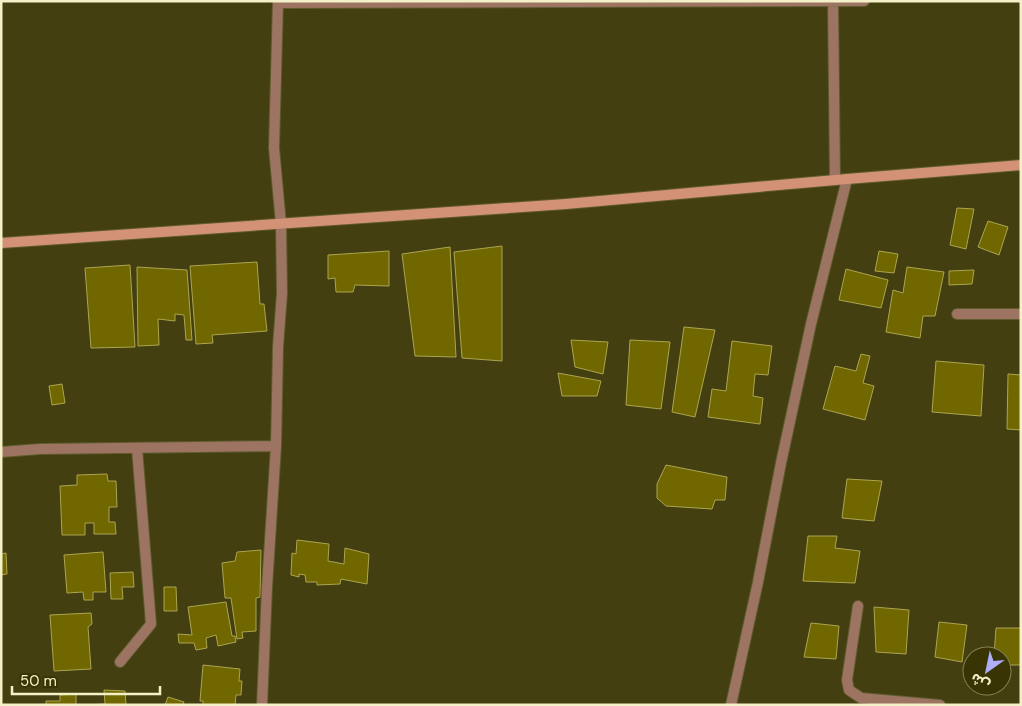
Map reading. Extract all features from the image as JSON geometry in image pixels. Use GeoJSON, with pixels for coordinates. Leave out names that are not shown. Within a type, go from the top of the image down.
{"type":"FeatureCollection","features":[{"type":"Feature","properties":{"kind":"main road"},"geometry":{"type":"LineString","coordinates":[[1,243],[566,204],[1021,165]]}},
{"type":"Feature","properties":{"kind":"street"},"geometry":{"type":"LineString","coordinates":[[834,1],[835,180]]}},
{"type":"Feature","properties":{"kind":"street"},"geometry":{"type":"LineString","coordinates":[[262,705],[282,293],[281,224],[274,148],[278,2],[864,1]]}},
{"type":"Feature","properties":{"kind":"street"},"geometry":{"type":"LineString","coordinates":[[731,705],[758,582],[780,463],[811,324],[847,179]]}},
{"type":"Feature","properties":{"kind":"street"},"geometry":{"type":"LineString","coordinates":[[957,314],[1021,314]]}},
{"type":"Feature","properties":{"kind":"street"},"geometry":{"type":"LineString","coordinates":[[1,452],[40,449],[276,446]]}},
{"type":"Feature","properties":{"kind":"street"},"geometry":{"type":"LineString","coordinates":[[120,662],[151,624],[137,448]]}},
{"type":"Feature","properties":{"kind":"street"},"geometry":{"type":"LineString","coordinates":[[858,606],[847,680],[849,690],[861,698],[940,705]]}},
{"type":"Feature","properties":{"kind":"building"},"geometry":{"type":"Polygon","coordinates":[[[957,208],[974,209],[966,249],[950,245],[957,208]]]}},
{"type":"Feature","properties":{"kind":"building"},"geometry":{"type":"Polygon","coordinates":[[[988,221],[1008,227],[999,255],[978,247],[988,221]]]}},
{"type":"Feature","properties":{"kind":"building"},"geometry":{"type":"Polygon","coordinates":[[[502,246],[502,361],[462,358],[454,252],[502,246]]]}},
{"type":"Feature","properties":{"kind":"building"},"geometry":{"type":"Polygon","coordinates":[[[450,247],[456,357],[415,356],[402,254],[450,247]]]}},
{"type":"Feature","properties":{"kind":"building"},"geometry":{"type":"Polygon","coordinates":[[[389,251],[389,286],[355,285],[353,292],[336,292],[335,278],[328,279],[328,255],[389,251]]]}},
{"type":"Feature","properties":{"kind":"building"},"geometry":{"type":"Polygon","coordinates":[[[879,251],[898,254],[894,273],[875,271],[879,251]]]}},
{"type":"Feature","properties":{"kind":"building"},"geometry":{"type":"Polygon","coordinates":[[[257,262],[260,304],[264,304],[267,331],[212,335],[213,343],[196,344],[190,266],[257,262]]]}},
{"type":"Feature","properties":{"kind":"building"},"geometry":{"type":"Polygon","coordinates":[[[130,265],[135,347],[91,348],[85,268],[130,265]]]}},
{"type":"Feature","properties":{"kind":"building"},"geometry":{"type":"Polygon","coordinates":[[[137,267],[187,270],[192,340],[186,340],[184,315],[175,314],[175,321],[158,319],[159,345],[138,346],[137,267]]]}},
{"type":"Feature","properties":{"kind":"building"},"geometry":{"type":"Polygon","coordinates":[[[907,267],[944,272],[935,316],[923,316],[920,338],[886,332],[893,290],[903,293],[907,267]]]}},
{"type":"Feature","properties":{"kind":"building"},"geometry":{"type":"Polygon","coordinates":[[[846,269],[888,280],[881,308],[839,300],[846,269]]]}},
{"type":"Feature","properties":{"kind":"building"},"geometry":{"type":"Polygon","coordinates":[[[974,270],[972,284],[949,285],[949,271],[974,270]]]}},
{"type":"Feature","properties":{"kind":"building"},"geometry":{"type":"Polygon","coordinates":[[[684,327],[715,330],[695,417],[672,412],[684,327]]]}},
{"type":"Feature","properties":{"kind":"building"},"geometry":{"type":"Polygon","coordinates":[[[571,340],[608,342],[603,374],[575,367],[571,340]]]}},
{"type":"Feature","properties":{"kind":"building"},"geometry":{"type":"Polygon","coordinates":[[[630,340],[670,342],[661,409],[626,405],[630,340]]]}},
{"type":"Feature","properties":{"kind":"building"},"geometry":{"type":"Polygon","coordinates":[[[732,341],[772,346],[768,375],[755,374],[753,396],[763,398],[760,424],[708,417],[712,389],[726,391],[732,341]]]}},
{"type":"Feature","properties":{"kind":"building"},"geometry":{"type":"Polygon","coordinates":[[[861,354],[870,356],[863,383],[874,386],[865,420],[823,409],[835,366],[856,371],[861,354]]]}},
{"type":"Feature","properties":{"kind":"building"},"geometry":{"type":"Polygon","coordinates":[[[936,361],[984,365],[981,416],[932,412],[936,361]]]}},
{"type":"Feature","properties":{"kind":"building"},"geometry":{"type":"Polygon","coordinates":[[[558,373],[601,381],[597,396],[562,396],[558,373]]]}},
{"type":"Feature","properties":{"kind":"building"},"geometry":{"type":"Polygon","coordinates":[[[1008,374],[1021,375],[1021,430],[1007,429],[1008,374]]]}},
{"type":"Feature","properties":{"kind":"building"},"geometry":{"type":"Polygon","coordinates":[[[62,384],[65,403],[52,405],[49,386],[62,384]]]}},
{"type":"Feature","properties":{"kind":"building"},"geometry":{"type":"Polygon","coordinates":[[[666,465],[727,477],[725,500],[715,500],[712,509],[666,506],[657,498],[657,484],[666,465]]]}},
{"type":"Feature","properties":{"kind":"building"},"geometry":{"type":"Polygon","coordinates":[[[107,474],[108,481],[116,481],[117,507],[109,507],[109,522],[115,522],[116,534],[94,534],[94,523],[85,523],[85,535],[62,535],[60,486],[77,485],[77,475],[107,474]]]}},
{"type":"Feature","properties":{"kind":"building"},"geometry":{"type":"Polygon","coordinates":[[[847,479],[882,481],[874,521],[842,518],[847,479]]]}},
{"type":"Feature","properties":{"kind":"building"},"geometry":{"type":"Polygon","coordinates":[[[808,536],[837,536],[835,548],[860,551],[855,583],[803,581],[808,536]]]}},
{"type":"Feature","properties":{"kind":"building"},"geometry":{"type":"Polygon","coordinates":[[[297,540],[329,544],[328,561],[344,564],[345,548],[369,554],[367,584],[341,579],[340,584],[317,585],[317,582],[306,582],[305,575],[299,574],[299,577],[291,575],[292,553],[296,554],[297,540]]]}},
{"type":"Feature","properties":{"kind":"building"},"geometry":{"type":"Polygon","coordinates":[[[261,550],[260,597],[256,598],[256,631],[242,632],[243,638],[237,639],[231,598],[225,598],[222,563],[235,561],[237,552],[261,550]]]}},
{"type":"Feature","properties":{"kind":"building"},"geometry":{"type":"Polygon","coordinates":[[[103,552],[106,592],[93,592],[93,600],[84,600],[83,592],[67,593],[64,555],[103,552]]]}},
{"type":"Feature","properties":{"kind":"building"},"geometry":{"type":"Polygon","coordinates":[[[6,553],[7,574],[1,575],[1,554],[6,553]]]}},
{"type":"Feature","properties":{"kind":"building"},"geometry":{"type":"Polygon","coordinates":[[[133,572],[134,587],[122,587],[123,599],[111,599],[110,573],[133,572]]]}},
{"type":"Feature","properties":{"kind":"building"},"geometry":{"type":"Polygon","coordinates":[[[164,587],[176,587],[177,611],[164,611],[164,587]]]}},
{"type":"Feature","properties":{"kind":"building"},"geometry":{"type":"Polygon","coordinates":[[[226,602],[232,636],[235,636],[236,642],[218,646],[216,635],[206,638],[207,648],[196,650],[194,643],[179,643],[178,634],[192,635],[188,607],[226,602]]]}},
{"type":"Feature","properties":{"kind":"building"},"geometry":{"type":"Polygon","coordinates":[[[874,607],[909,610],[906,654],[876,652],[874,607]]]}},
{"type":"Feature","properties":{"kind":"building"},"geometry":{"type":"Polygon","coordinates":[[[91,613],[92,624],[88,627],[91,669],[54,671],[50,615],[91,613]]]}},
{"type":"Feature","properties":{"kind":"building"},"geometry":{"type":"Polygon","coordinates":[[[939,622],[967,625],[964,646],[962,646],[962,662],[935,657],[939,622]]]}},
{"type":"Feature","properties":{"kind":"building"},"geometry":{"type":"Polygon","coordinates":[[[811,623],[839,626],[836,659],[804,657],[811,623]]]}},
{"type":"Feature","properties":{"kind":"building"},"geometry":{"type":"Polygon","coordinates":[[[996,628],[1021,628],[1021,665],[1012,665],[1012,646],[995,646],[996,628]]]}},
{"type":"Feature","properties":{"kind":"building"},"geometry":{"type":"Polygon","coordinates":[[[203,665],[240,669],[239,681],[242,681],[241,695],[236,695],[235,705],[203,705],[203,701],[200,701],[203,665]]]}},
{"type":"Feature","properties":{"kind":"building"},"geometry":{"type":"Polygon","coordinates":[[[104,690],[125,691],[126,705],[88,705],[105,704],[104,690]]]}},
{"type":"Feature","properties":{"kind":"building"},"geometry":{"type":"Polygon","coordinates":[[[76,694],[76,705],[46,705],[46,701],[60,701],[60,695],[76,694]]]}},
{"type":"Feature","properties":{"kind":"building"},"geometry":{"type":"Polygon","coordinates":[[[168,697],[184,702],[183,705],[165,705],[168,697]]]}}]}
